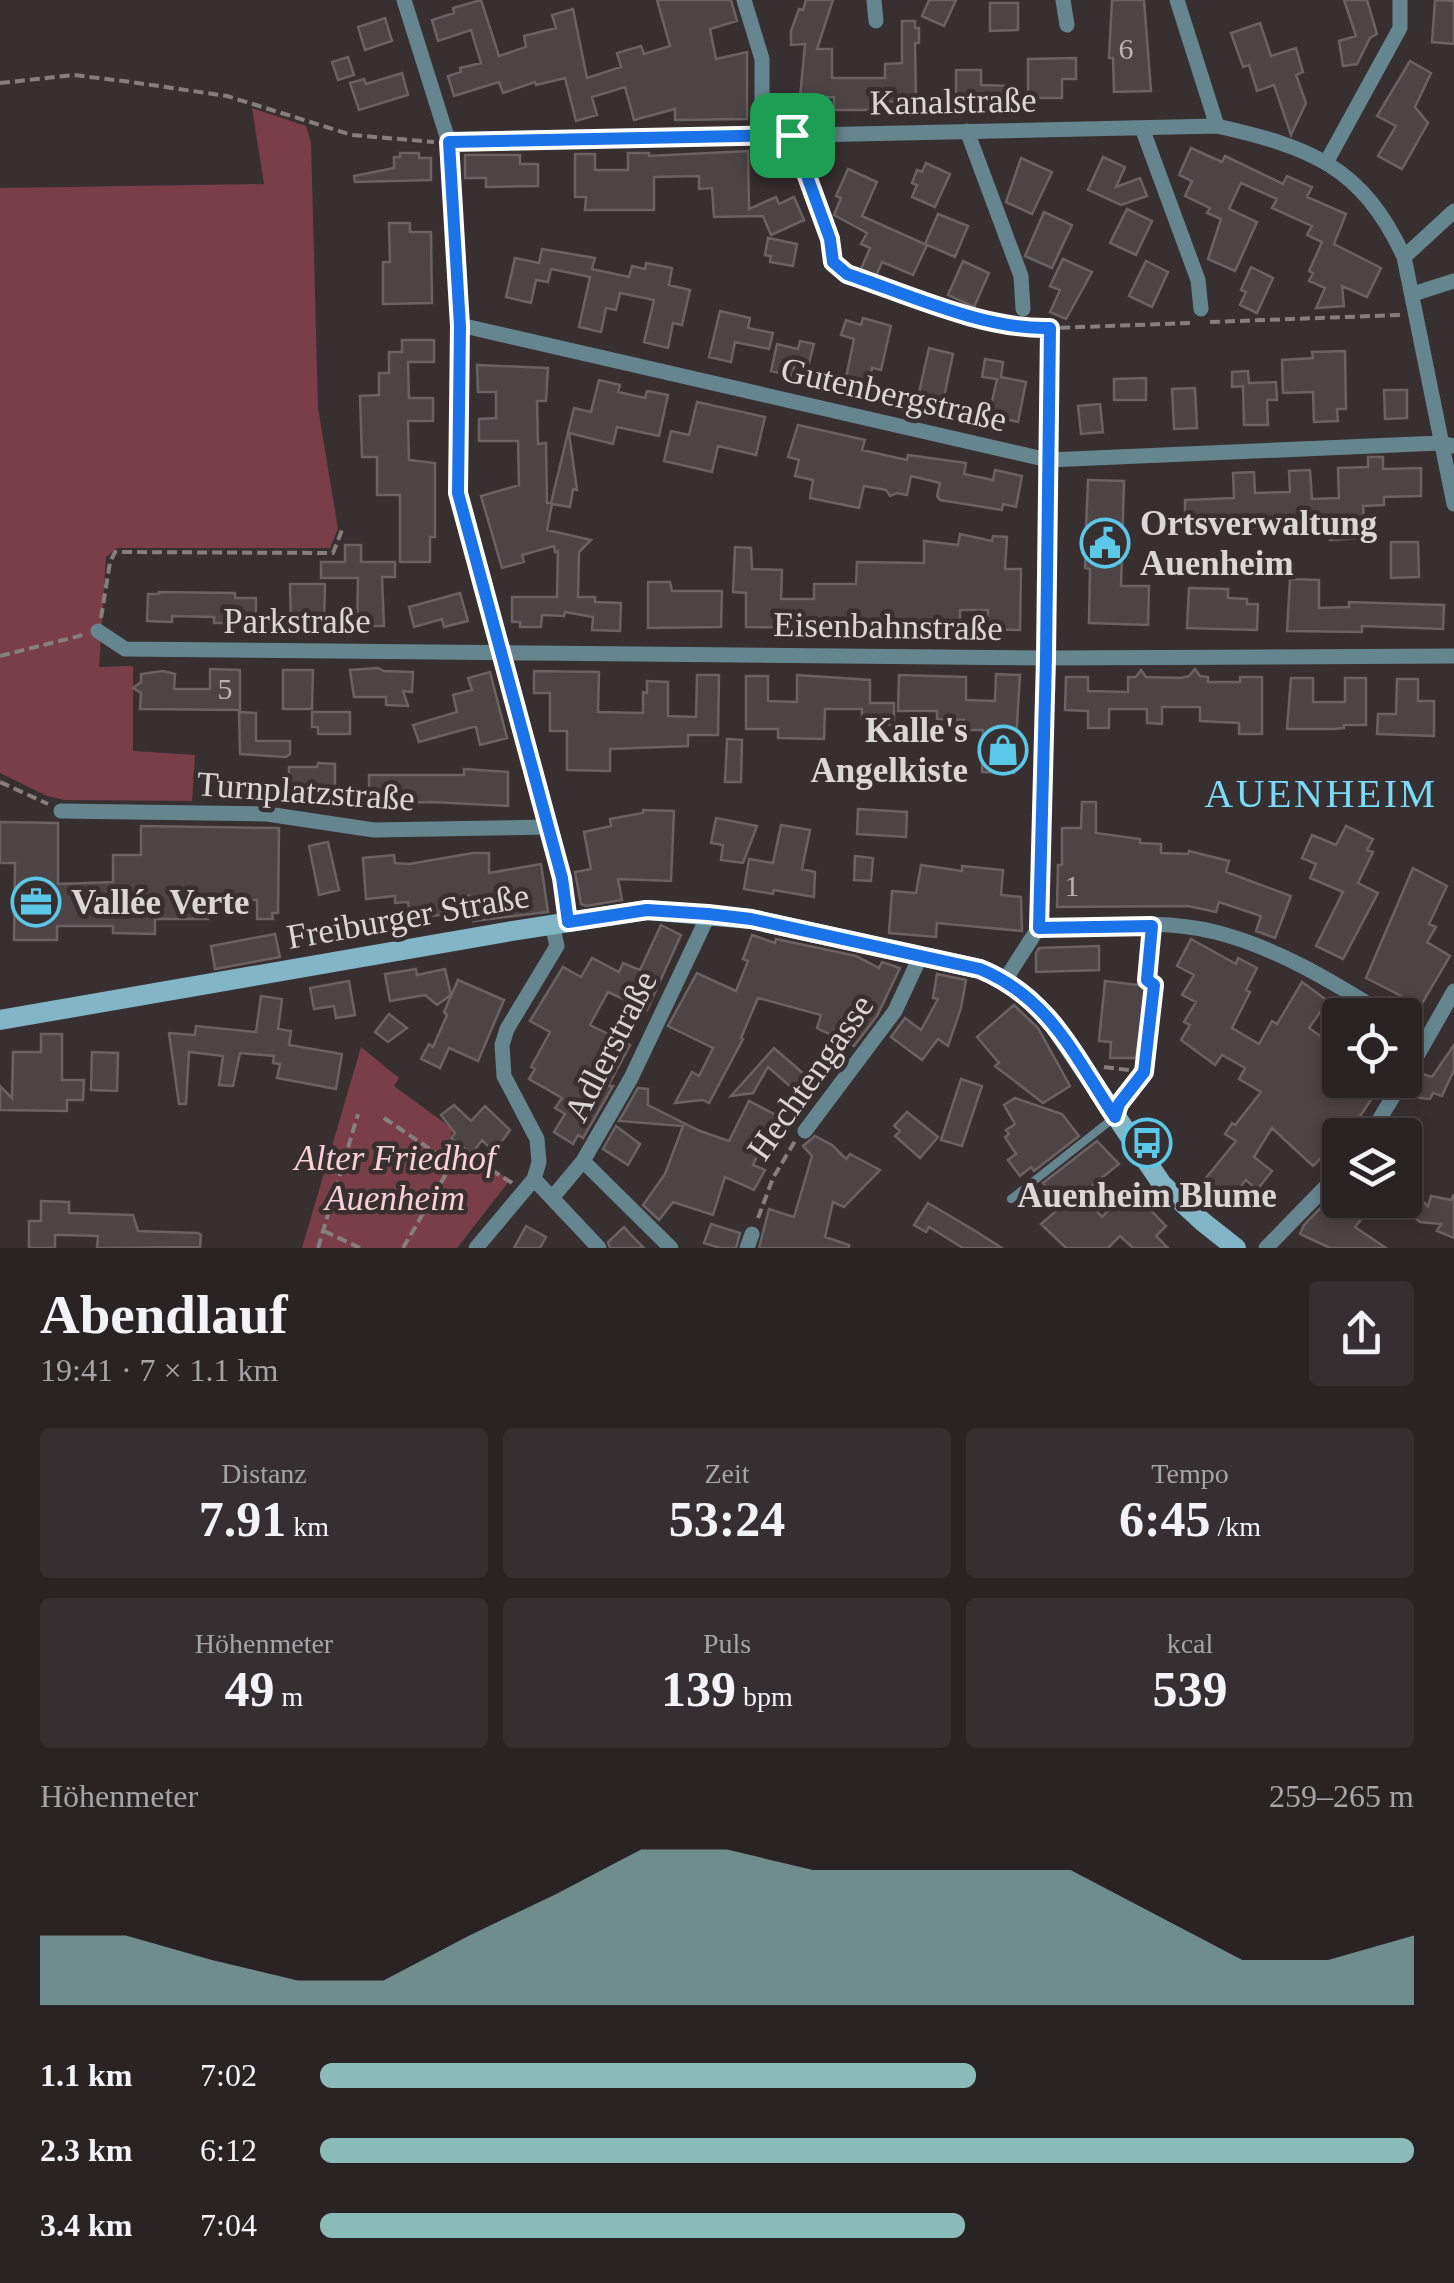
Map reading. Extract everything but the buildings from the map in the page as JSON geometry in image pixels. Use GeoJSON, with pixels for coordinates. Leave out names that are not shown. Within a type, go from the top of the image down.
{"type":"FeatureCollection","features":[{"type":"Feature","properties":{"kind":"street"},"geometry":{"type":"LineString","coordinates":[[404,0],[449,142],[460,326],[458,493],[562,878],[557,946],[502,1045],[504,1076],[537,1139],[539,1162],[529,1185],[476,1248]]}},
{"type":"Feature","properties":{"kind":"street"},"geometry":{"type":"LineString","coordinates":[[744,0],[762,59],[762,137]]}},
{"type":"Feature","properties":{"kind":"street"},"geometry":{"type":"LineString","coordinates":[[874,0],[876,21]]}},
{"type":"Feature","properties":{"kind":"street"},"geometry":{"type":"LineString","coordinates":[[1063,0],[1067,25]]}},
{"type":"Feature","properties":{"kind":"street"},"geometry":{"type":"LineString","coordinates":[[1176,0],[1217,126]]}},
{"type":"Feature","properties":{"kind":"street"},"geometry":{"type":"LineString","coordinates":[[1327,161],[1400,28],[1400,0]]}},
{"type":"Feature","properties":{"kind":"street","name":"Kanalstraße"},"geometry":{"type":"LineString","coordinates":[[449,142],[1217,126],[1263,136],[1327,161],[1365,192],[1390,226],[1404,257],[1447,445],[1454,504]]}},
{"type":"Feature","properties":{"kind":"street"},"geometry":{"type":"LineString","coordinates":[[1142,128],[1198,280],[1201,309]]}},
{"type":"Feature","properties":{"kind":"street"},"geometry":{"type":"LineString","coordinates":[[967,131],[1021,276],[1023,309]]}},
{"type":"Feature","properties":{"kind":"street"},"geometry":{"type":"LineString","coordinates":[[792,135],[830,239],[833,262]]}},
{"type":"Feature","properties":{"kind":"street"},"geometry":{"type":"LineString","coordinates":[[1404,257],[1454,211]]}},
{"type":"Feature","properties":{"kind":"street"},"geometry":{"type":"LineString","coordinates":[[1412,294],[1454,281]]}},
{"type":"Feature","properties":{"kind":"street","name":"Gutenbergstraße"},"geometry":{"type":"LineString","coordinates":[[460,326],[1048,460],[1447,445]]}},
{"type":"Feature","properties":{"kind":"street"},"geometry":{"type":"LineString","coordinates":[[1005,980],[1039,928],[1051,372]]}},
{"type":"Feature","properties":{"kind":"street","name":"Parkstraße"},"geometry":{"type":"LineString","coordinates":[[98,631],[124,649],[501,652]]}},
{"type":"Feature","properties":{"kind":"street","name":"Eisenbahnstraße"},"geometry":{"type":"LineString","coordinates":[[501,652],[1046,658],[1454,656]]}},
{"type":"Feature","properties":{"kind":"street","name":"Turnplatzstraße"},"geometry":{"type":"LineString","coordinates":[[61,812],[267,814],[374,830],[548,827]]}},
{"type":"Feature","properties":{"kind":"street","name":"Freiburger Straße"},"geometry":{"type":"LineString","coordinates":[[0,1020],[647,910],[751,919],[980,969],[1005,980],[1034,1000],[1141,1157],[1169,1191],[1236,1248]]}},
{"type":"Feature","properties":{"kind":"street","name":"Adlerstraße"},"geometry":{"type":"LineString","coordinates":[[552,1198],[583,1161],[631,1078],[708,914]]}},
{"type":"Feature","properties":{"kind":"street"},"geometry":{"type":"LineString","coordinates":[[1039,928],[1152,926],[1217,932],[1322,974],[1359,998]]}},
{"type":"Feature","properties":{"kind":"street","name":"Hechtengasse"},"geometry":{"type":"LineString","coordinates":[[805,1131],[895,1011],[921,955]]}},
{"type":"Feature","properties":{"kind":"street"},"geometry":{"type":"LineString","coordinates":[[1422,1043],[1454,991]]}},
{"type":"Feature","properties":{"kind":"street"},"geometry":{"type":"LineString","coordinates":[[583,1161],[670,1248]]}},
{"type":"Feature","properties":{"kind":"street"},"geometry":{"type":"LineString","coordinates":[[529,1185],[552,1198],[599,1248]]}},
{"type":"Feature","properties":{"kind":"street"},"geometry":{"type":"LineString","coordinates":[[1266,1248],[1322,1190]]}},
{"type":"Feature","properties":{"kind":"lane"},"geometry":{"type":"LineString","coordinates":[[1011,1199],[1115,1117]]}},
{"type":"Feature","properties":{"kind":"path"},"geometry":{"type":"LineString","coordinates":[[0,84],[74,75],[227,96],[352,136],[449,142]]}},
{"type":"Feature","properties":{"kind":"path"},"geometry":{"type":"LineString","coordinates":[[833,262],[847,274],[976,317],[1027,329],[1416,315]]}},
{"type":"Feature","properties":{"kind":"path"},"geometry":{"type":"LineString","coordinates":[[1050,328],[1051,372]]}},
{"type":"Feature","properties":{"kind":"path"},"geometry":{"type":"LineString","coordinates":[[0,656],[98,631],[115,552],[333,553],[342,530]]}},
{"type":"Feature","properties":{"kind":"path"},"geometry":{"type":"LineString","coordinates":[[0,782],[61,812]]}},
{"type":"Feature","properties":{"kind":"path"},"geometry":{"type":"LineString","coordinates":[[1115,1117],[1119,1104],[1144,1072],[1154,985],[1147,980],[1152,926]]}},
{"type":"Feature","properties":{"kind":"path"},"geometry":{"type":"LineString","coordinates":[[1080,1064],[1144,1072]]}},
{"type":"Feature","properties":{"kind":"path"},"geometry":{"type":"LineString","coordinates":[[318,1248],[358,1114]]}},
{"type":"Feature","properties":{"kind":"path"},"geometry":{"type":"LineString","coordinates":[[384,1118],[452,1164]]}},
{"type":"Feature","properties":{"kind":"path","name":"Hechtengasse"},"geometry":{"type":"LineString","coordinates":[[750,1241],[773,1178],[805,1131]]}},
{"type":"Feature","properties":{"kind":"path"},"geometry":{"type":"LineString","coordinates":[[404,1248],[460,1150],[529,1185]]}},
{"type":"Feature","properties":{"kind":"path"},"geometry":{"type":"LineString","coordinates":[[324,1231],[360,1248]]}},
{"type":"Feature","properties":{"kind":"green space"},"geometry":{"type":"Polygon","coordinates":[[[252,108],[306,126],[311,142],[318,408],[338,529],[330,548],[117,548],[106,557],[99,667],[133,666],[133,751],[195,755],[192,801],[65,800],[47,796],[0,773],[0,188],[264,184],[252,108]]]}},
{"type":"Feature","properties":{"kind":"green space","name":"Alter Friedhof Auenheim"},"geometry":{"type":"Polygon","coordinates":[[[361,1047],[399,1078],[394,1086],[453,1129],[449,1139],[510,1180],[457,1248],[302,1248],[361,1047]]]}},
{"type":"Feature","properties":{"kind":"place","name":"Ortsverwaltung Auenheim"},"geometry":{"type":"Point","coordinates":[1105,543]}},
{"type":"Feature","properties":{"kind":"place","name":"Kalle's Angelkiste"},"geometry":{"type":"Point","coordinates":[1003,750]}},
{"type":"Feature","properties":{"kind":"place","name":"Vallée Verte"},"geometry":{"type":"Point","coordinates":[36,902]}},
{"type":"Feature","properties":{"kind":"place","name":"Auenheim Blume"},"geometry":{"type":"Point","coordinates":[1147,1143]}},
{"type":"Feature","properties":{"kind":"district","name":"AUENHEIM"},"geometry":{"type":"Point","coordinates":[1321,793]}},
{"type":"Feature","properties":{"kind":"route"},"geometry":{"type":"LineString","coordinates":[[792,135],[830,239],[833,262],[847,274],[976,317],[1027,329],[1050,328],[1039,928],[1152,926],[1147,980],[1154,985],[1144,1072],[1119,1104],[1115,1117],[1034,1000],[980,969],[751,919],[708,914],[647,910],[568,922],[562,878],[458,493],[460,326],[449,142],[792,135]]}}]}
